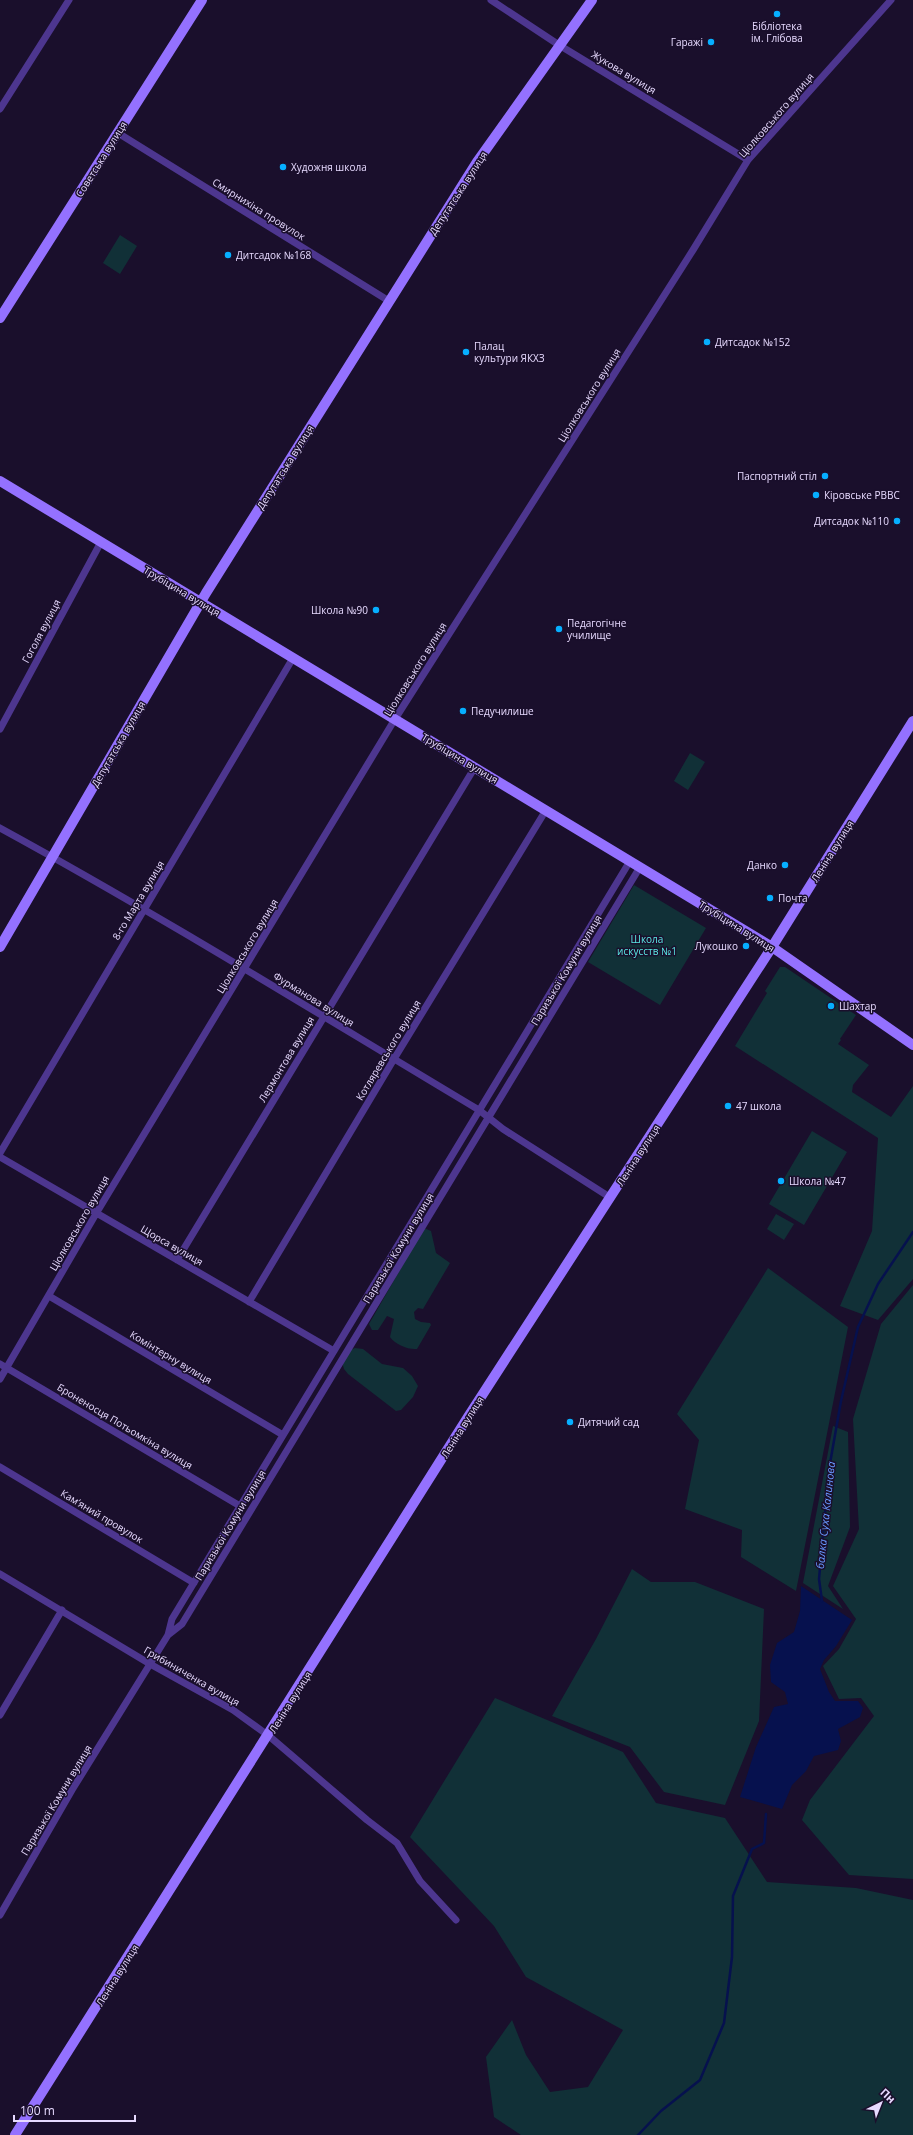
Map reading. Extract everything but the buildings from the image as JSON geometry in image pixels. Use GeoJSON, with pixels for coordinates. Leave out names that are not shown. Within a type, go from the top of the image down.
{"type":"FeatureCollection","features":[{"type":"Feature","properties":{"kind":"street"},"geometry":{"type":"LineString","coordinates":[[0,109],[69,0]]}},
{"type":"Feature","properties":{"kind":"street","name":"Советська вулиця"},"geometry":{"type":"LineString","coordinates":[[0,318],[202,0]]}},
{"type":"Feature","properties":{"kind":"street","name":"Жукова вулиця"},"geometry":{"type":"LineString","coordinates":[[491,0],[559,45],[748,160]]}},
{"type":"Feature","properties":{"kind":"street","name":"Депутатська вулиця"},"geometry":{"type":"LineString","coordinates":[[0,947],[200,602],[477,162],[592,0]]}},
{"type":"Feature","properties":{"kind":"street","name":"Ціолковського вулиця"},"geometry":{"type":"LineString","coordinates":[[0,1379],[3,1366],[48,1296],[97,1212],[246,968],[395,719],[689,257],[748,160],[891,0]]}},
{"type":"Feature","properties":{"kind":"street","name":"Смирнихіна провулок"},"geometry":{"type":"LineString","coordinates":[[118,133],[389,301]]}},
{"type":"Feature","properties":{"kind":"street","name":"Трубіцина вулиця"},"geometry":{"type":"LineString","coordinates":[[0,482],[640,866],[772,947],[913,1045]]}},
{"type":"Feature","properties":{"kind":"street","name":"Гоголя вулиця"},"geometry":{"type":"LineString","coordinates":[[0,729],[100,542]]}},
{"type":"Feature","properties":{"kind":"street","name":"8-го Марта вулиця"},"geometry":{"type":"LineString","coordinates":[[0,1153],[293,658]]}},
{"type":"Feature","properties":{"kind":"street","name":"Леніна вулиця"},"geometry":{"type":"LineString","coordinates":[[15,2135],[269,1736],[468,1417],[772,947],[913,721]]}},
{"type":"Feature","properties":{"kind":"street","name":"Лермонтова вулиця"},"geometry":{"type":"LineString","coordinates":[[177,1260],[475,767]]}},
{"type":"Feature","properties":{"kind":"street","name":"Котляревського вулиця"},"geometry":{"type":"LineString","coordinates":[[249,1302],[394,1059],[546,810]]}},
{"type":"Feature","properties":{"kind":"street","name":"Фурманова вулиця"},"geometry":{"type":"LineString","coordinates":[[0,828],[145,909],[246,968],[323,1017],[480,1110],[488,1117],[611,1198]]}},
{"type":"Feature","properties":{"kind":"street","name":"Паризької Комуни вулиця"},"geometry":{"type":"LineString","coordinates":[[0,1915],[72,1790],[168,1635],[172,1619],[630,860]]}},
{"type":"Feature","properties":{"kind":"street","name":"Паризької Комуни вулиця"},"geometry":{"type":"LineString","coordinates":[[168,1635],[182,1624],[640,866]]}},
{"type":"Feature","properties":{"kind":"street","name":"Щорса вулиця"},"geometry":{"type":"LineString","coordinates":[[0,1157],[334,1351]]}},
{"type":"Feature","properties":{"kind":"street","name":"Комінтерну вулиця"},"geometry":{"type":"LineString","coordinates":[[48,1296],[283,1435]]}},
{"type":"Feature","properties":{"kind":"street","name":"Броненосця Потьомкіна вулиця"},"geometry":{"type":"LineString","coordinates":[[3,1366],[240,1506]]}},
{"type":"Feature","properties":{"kind":"street","name":"Кам’яний провулок"},"geometry":{"type":"LineString","coordinates":[[0,1467],[194,1583]]}},
{"type":"Feature","properties":{"kind":"street","name":"Грибиниченка вулиця"},"geometry":{"type":"LineString","coordinates":[[0,1574],[150,1664],[226,1706],[269,1736],[367,1820],[397,1843],[420,1880],[456,1920]]}},
{"type":"Feature","properties":{"kind":"street"},"geometry":{"type":"LineString","coordinates":[[0,1715],[62,1610]]}},
{"type":"Feature","properties":{"kind":"green space"},"geometry":{"type":"Polygon","coordinates":[[[120,235],[137,246],[120,274],[103,263],[120,235]]]}},
{"type":"Feature","properties":{"kind":"green space"},"geometry":{"type":"Polygon","coordinates":[[[690,753],[705,762],[688,790],[674,781],[690,753]]]}},
{"type":"Feature","properties":{"kind":"green space","name":"Школа искусств №1"},"geometry":{"type":"Polygon","coordinates":[[[634,885],[706,928],[660,1005],[588,962],[634,885]]]}},
{"type":"Feature","properties":{"kind":"green space"},"geometry":{"type":"Polygon","coordinates":[[[780,967],[785,967],[856,1015],[838,1044],[869,1065],[853,1085],[852,1092],[891,1117],[913,1086],[913,1279],[878,1320],[840,1306],[872,1231],[878,1138],[735,1046],[767,993],[765,991],[780,967]]]}},
{"type":"Feature","properties":{"kind":"green space"},"geometry":{"type":"Polygon","coordinates":[[[812,1131],[847,1152],[804,1225],[769,1204],[812,1131]]]}},
{"type":"Feature","properties":{"kind":"green space"},"geometry":{"type":"Polygon","coordinates":[[[776,1214],[794,1224],[784,1240],[767,1229],[776,1214]]]}},
{"type":"Feature","properties":{"kind":"green space"},"geometry":{"type":"Polygon","coordinates":[[[424,1228],[431,1231],[436,1253],[450,1263],[423,1309],[418,1308],[414,1312],[415,1319],[421,1322],[430,1323],[431,1325],[417,1349],[413,1349],[398,1344],[390,1337],[394,1319],[387,1316],[378,1330],[372,1330],[369,1324],[424,1228]]]}},
{"type":"Feature","properties":{"kind":"green space"},"geometry":{"type":"Polygon","coordinates":[[[768,1268],[848,1327],[796,1591],[741,1557],[742,1530],[685,1509],[699,1440],[677,1414],[768,1268]]]}},
{"type":"Feature","properties":{"kind":"green space"},"geometry":{"type":"Polygon","coordinates":[[[913,1285],[913,1879],[849,1875],[802,1820],[810,1800],[874,1716],[861,1698],[839,1699],[823,1666],[839,1649],[856,1619],[833,1586],[859,1529],[853,1419],[881,1324],[913,1285]]]}},
{"type":"Feature","properties":{"kind":"green space"},"geometry":{"type":"Polygon","coordinates":[[[355,1348],[363,1349],[382,1364],[403,1368],[412,1376],[418,1386],[413,1397],[401,1410],[396,1411],[348,1374],[344,1369],[342,1362],[350,1350],[355,1348]]]}},
{"type":"Feature","properties":{"kind":"green space"},"geometry":{"type":"Polygon","coordinates":[[[833,1426],[848,1432],[850,1527],[828,1586],[843,1609],[803,1583],[833,1426]]]}},
{"type":"Feature","properties":{"kind":"green space"},"geometry":{"type":"Polygon","coordinates":[[[632,1569],[651,1582],[695,1582],[764,1609],[759,1721],[725,1805],[664,1792],[630,1747],[552,1716],[596,1639],[632,1569]]]}},
{"type":"Feature","properties":{"kind":"green space"},"geometry":{"type":"Polygon","coordinates":[[[495,1698],[623,1752],[656,1803],[725,1818],[767,1882],[856,1888],[913,1900],[913,2135],[521,2135],[494,2117],[486,2057],[512,2020],[526,2055],[550,2092],[588,2087],[623,2030],[526,1977],[494,1926],[410,1837],[495,1698]]]}},
{"type":"Feature","properties":{"kind":"shaded area"},"geometry":{"type":"Polygon","coordinates":[[[801,1586],[852,1620],[836,1646],[824,1660],[820,1669],[829,1692],[835,1701],[858,1701],[863,1708],[860,1717],[838,1729],[841,1741],[838,1750],[814,1756],[806,1771],[792,1785],[782,1809],[740,1797],[756,1747],[774,1707],[788,1704],[785,1692],[771,1682],[770,1665],[777,1643],[794,1632],[800,1611],[801,1586]]]}},
{"type":"Feature","properties":{"kind":"waterway","name":"балка Суха Калинова"},"geometry":{"type":"LineString","coordinates":[[822,1601],[819,1579],[829,1469],[841,1401],[858,1327],[878,1284],[913,1232]]}},
{"type":"Feature","properties":{"kind":"waterway","name":"балка Суха Калинова"},"geometry":{"type":"LineString","coordinates":[[638,2135],[661,2111],[700,2080],[724,2023],[732,1957],[733,1896],[752,1849],[764,1843],[766,1814]]}},
{"type":"Feature","properties":{"kind":"place","name":"Бібліотека ім. Глібова"},"geometry":{"type":"Point","coordinates":[777,14]}},
{"type":"Feature","properties":{"kind":"place","name":"Гаражі"},"geometry":{"type":"Point","coordinates":[711,42]}},
{"type":"Feature","properties":{"kind":"place","name":"Художня школа"},"geometry":{"type":"Point","coordinates":[283,167]}},
{"type":"Feature","properties":{"kind":"place","name":"Дитсадок №168"},"geometry":{"type":"Point","coordinates":[228,255]}},
{"type":"Feature","properties":{"kind":"place","name":"Дитсадок №152"},"geometry":{"type":"Point","coordinates":[707,342]}},
{"type":"Feature","properties":{"kind":"place","name":"Палац культури ЯКХЗ"},"geometry":{"type":"Point","coordinates":[466,352]}},
{"type":"Feature","properties":{"kind":"place","name":"Паспортний стіл"},"geometry":{"type":"Point","coordinates":[825,476]}},
{"type":"Feature","properties":{"kind":"place","name":"Кіровське РВВС"},"geometry":{"type":"Point","coordinates":[816,495]}},
{"type":"Feature","properties":{"kind":"place","name":"Дитсадок №110"},"geometry":{"type":"Point","coordinates":[897,521]}},
{"type":"Feature","properties":{"kind":"place","name":"Школа №90"},"geometry":{"type":"Point","coordinates":[376,610]}},
{"type":"Feature","properties":{"kind":"place","name":"Педагогічне училище"},"geometry":{"type":"Point","coordinates":[559,629]}},
{"type":"Feature","properties":{"kind":"place","name":"Педучилише"},"geometry":{"type":"Point","coordinates":[463,711]}},
{"type":"Feature","properties":{"kind":"place","name":"Данко"},"geometry":{"type":"Point","coordinates":[785,865]}},
{"type":"Feature","properties":{"kind":"place","name":"Почта"},"geometry":{"type":"Point","coordinates":[770,898]}},
{"type":"Feature","properties":{"kind":"place","name":"Лукошко"},"geometry":{"type":"Point","coordinates":[746,946]}},
{"type":"Feature","properties":{"kind":"place","name":"Шахтар"},"geometry":{"type":"Point","coordinates":[831,1006]}},
{"type":"Feature","properties":{"kind":"place","name":"47 школа"},"geometry":{"type":"Point","coordinates":[728,1106]}},
{"type":"Feature","properties":{"kind":"place","name":"Школа №47"},"geometry":{"type":"Point","coordinates":[781,1181]}},
{"type":"Feature","properties":{"kind":"place","name":"Дитячий сад"},"geometry":{"type":"Point","coordinates":[570,1422]}}]}
